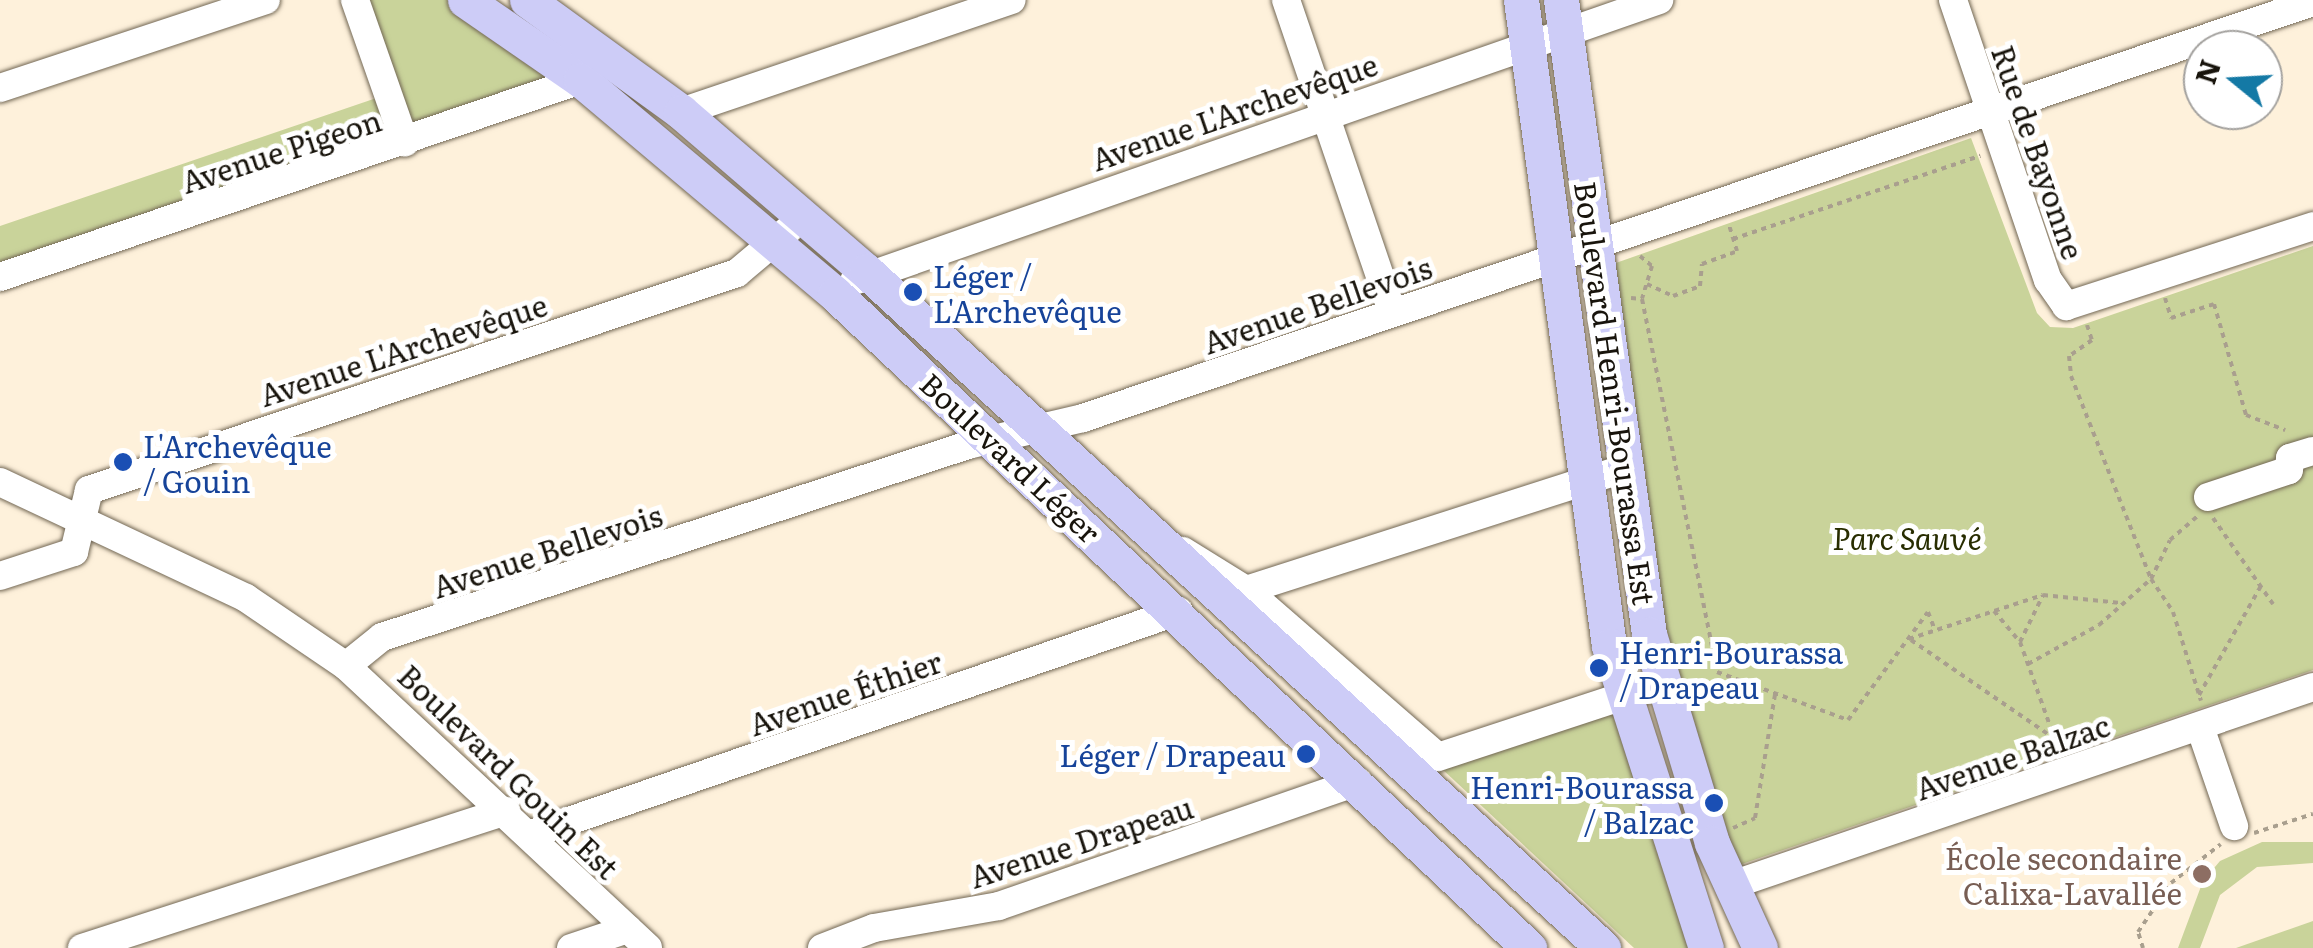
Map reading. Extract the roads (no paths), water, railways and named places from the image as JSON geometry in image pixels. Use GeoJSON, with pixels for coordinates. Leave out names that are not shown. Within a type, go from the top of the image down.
{"type":"FeatureCollection","features":[{"type":"Feature","properties":{"kind":"main road","name":"Boulevard Léger"},"geometry":{"type":"LineString","coordinates":[[464,0],[788,230],[866,271],[1604,948]]}},
{"type":"Feature","properties":{"kind":"main road","name":"Boulevard Léger"},"geometry":{"type":"LineString","coordinates":[[526,0],[681,112],[788,230],[836,294],[1179,611],[1529,948]]}},
{"type":"Feature","properties":{"kind":"main road","name":"Boulevard Henri-Bourassa Est"},"geometry":{"type":"LineString","coordinates":[[1521,0],[1584,479],[1622,696],[1706,948]]}},
{"type":"Feature","properties":{"kind":"main road","name":"Boulevard Henri-Bourassa Est"},"geometry":{"type":"LineString","coordinates":[[1563,16],[1605,241],[1602,294],[1660,684],[1710,838],[1760,948]]}},
{"type":"Feature","properties":{"kind":"street"},"geometry":{"type":"LineString","coordinates":[[0,88],[266,0]]}},
{"type":"Feature","properties":{"kind":"street"},"geometry":{"type":"LineString","coordinates":[[355,0],[405,143]]}},
{"type":"Feature","properties":{"kind":"street"},"geometry":{"type":"LineString","coordinates":[[681,112],[1012,0]]}},
{"type":"Feature","properties":{"kind":"street"},"geometry":{"type":"LineString","coordinates":[[1286,0],[1392,312]]}},
{"type":"Feature","properties":{"kind":"street","name":"Avenue L'Archevêque"},"geometry":{"type":"LineString","coordinates":[[836,294],[866,271],[1527,46],[1563,16],[1659,0]]}},
{"type":"Feature","properties":{"kind":"street","name":"Rue de Bayonne"},"geometry":{"type":"LineString","coordinates":[[1953,0],[2055,295],[2081,306],[2313,226]]}},
{"type":"Feature","properties":{"kind":"street","name":"Avenue Bellevois"},"geometry":{"type":"LineString","coordinates":[[346,666],[382,638],[990,438],[1038,426],[1556,258],[2313,2]]}},
{"type":"Feature","properties":{"kind":"street","name":"Avenue Pigeon"},"geometry":{"type":"LineString","coordinates":[[0,276],[405,143],[581,80]]}},
{"type":"Feature","properties":{"kind":"street","name":"Avenue L'Archevêque"},"geometry":{"type":"LineString","coordinates":[[0,576],[74,552],[89,490],[737,272],[788,230]]}},
{"type":"Feature","properties":{"kind":"street"},"geometry":{"type":"LineString","coordinates":[[2208,497],[2289,470],[2290,458],[2313,450]]}},
{"type":"Feature","properties":{"kind":"street"},"geometry":{"type":"LineString","coordinates":[[1246,590],[1625,468]]}},
{"type":"Feature","properties":{"kind":"street","name":"Boulevard Gouin Est"},"geometry":{"type":"LineString","coordinates":[[0,482],[246,598],[346,666],[506,810],[638,939]]}},
{"type":"Feature","properties":{"kind":"street","name":"Boulevard Léger"},"geometry":{"type":"LineString","coordinates":[[1147,532],[1246,590],[1438,757],[1622,696]]}},
{"type":"Feature","properties":{"kind":"street","name":"Avenue Éthier"},"geometry":{"type":"LineString","coordinates":[[531,834],[1179,611]]}},
{"type":"Feature","properties":{"kind":"street"},"geometry":{"type":"LineString","coordinates":[[1622,696],[1660,684]]}},
{"type":"Feature","properties":{"kind":"street","name":"Avenue Balzac"},"geometry":{"type":"LineString","coordinates":[[1732,885],[2313,687]]}},
{"type":"Feature","properties":{"kind":"street"},"geometry":{"type":"LineString","coordinates":[[2204,726],[2234,826]]}},
{"type":"Feature","properties":{"kind":"street","name":"Avenue Drapeau"},"geometry":{"type":"LineString","coordinates":[[822,948],[874,928],[999,906],[1358,782]]}},
{"type":"Feature","properties":{"kind":"street"},"geometry":{"type":"LineString","coordinates":[[82,948],[506,810]]}},
{"type":"Feature","properties":{"kind":"street"},"geometry":{"type":"LineString","coordinates":[[571,948],[638,939]]}},
{"type":"Feature","properties":{"kind":"place","name":"Léger / L'Archevêque"},"geometry":{"type":"Point","coordinates":[913,292]}},
{"type":"Feature","properties":{"kind":"place","name":"L'Archevêque / Gouin"},"geometry":{"type":"Point","coordinates":[123,462]}},
{"type":"Feature","properties":{"kind":"place","name":"Henri-Bourassa / Drapeau"},"geometry":{"type":"Point","coordinates":[1599,668]}},
{"type":"Feature","properties":{"kind":"place","name":"Léger / Drapeau"},"geometry":{"type":"Point","coordinates":[1306,754]}},
{"type":"Feature","properties":{"kind":"place","name":"Henri-Bourassa / Balzac"},"geometry":{"type":"Point","coordinates":[1714,803]}},
{"type":"Feature","properties":{"kind":"place","name":"École secondaire Calixa-Lavallée"},"geometry":{"type":"Point","coordinates":[2202,874]}},
{"type":"Feature","properties":{"kind":"park label","name":"Parc Sauvé"},"geometry":{"type":"Point","coordinates":[1907,537]}}]}
